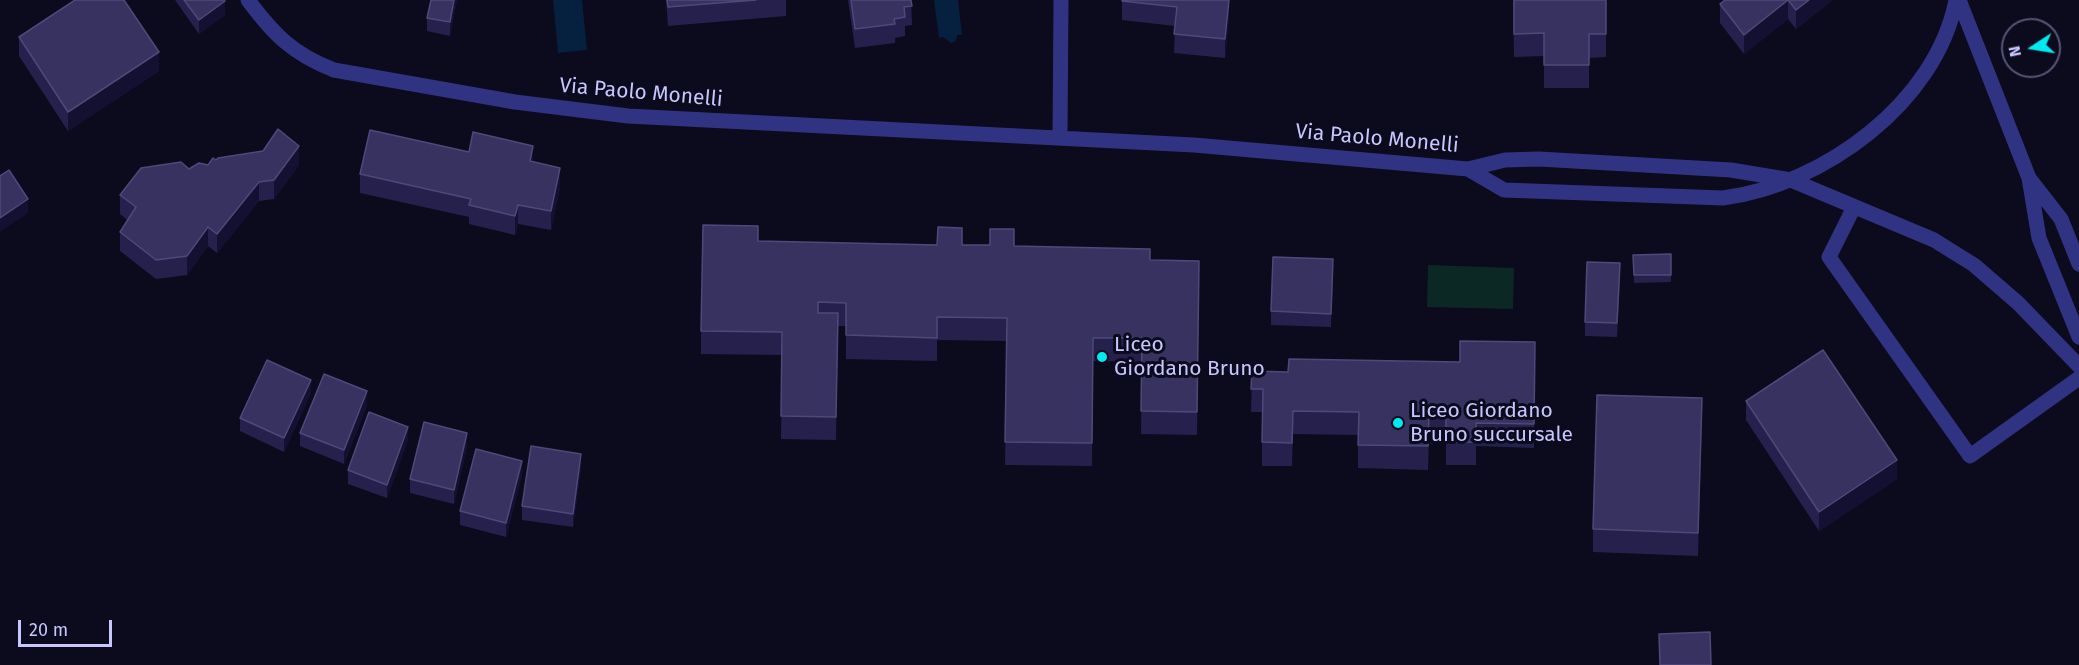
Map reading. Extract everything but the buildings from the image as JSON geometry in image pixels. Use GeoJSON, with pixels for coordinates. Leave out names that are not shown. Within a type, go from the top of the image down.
{"type":"FeatureCollection","features":[{"type":"Feature","properties":{"kind":"street","name":"Via Paolo Monelli"},"geometry":{"type":"LineString","coordinates":[[248,0],[281,40],[309,60],[334,70],[527,104],[628,116],[1228,148],[1468,169],[1504,190],[1723,198],[1750,195],[1791,180],[1845,151],[1877,126],[1896,107],[1933,60],[1946,38],[1958,0]]}},
{"type":"Feature","properties":{"kind":"street"},"geometry":{"type":"LineString","coordinates":[[1060,138],[1061,0]]}},
{"type":"Feature","properties":{"kind":"street"},"geometry":{"type":"LineString","coordinates":[[1958,0],[2029,178],[2039,238],[2079,337]]}},
{"type":"Feature","properties":{"kind":"street"},"geometry":{"type":"LineString","coordinates":[[1468,169],[1505,160],[1539,159],[1731,170],[1791,180],[1934,240],[1974,265],[2018,303],[2079,366]]}},
{"type":"Feature","properties":{"kind":"street"},"geometry":{"type":"LineString","coordinates":[[2029,178],[2061,219],[2079,264]]}},
{"type":"Feature","properties":{"kind":"street"},"geometry":{"type":"LineString","coordinates":[[1854,207],[1829,257],[1970,456],[2079,378]]}},
{"type":"Feature","properties":{"kind":"green space"},"geometry":{"type":"Polygon","coordinates":[[[1428,265],[1514,268],[1513,309],[1427,307],[1428,265]]]}},
{"type":"Feature","properties":{"kind":"water"},"geometry":{"type":"Polygon","coordinates":[[[553,0],[582,0],[587,50],[558,53],[553,0]]]}},
{"type":"Feature","properties":{"kind":"water"},"geometry":{"type":"Polygon","coordinates":[[[934,0],[958,0],[962,35],[957,35],[956,41],[951,43],[943,37],[939,38],[934,0]]]}},
{"type":"Feature","properties":{"kind":"place","name":"Liceo Giordano Bruno"},"geometry":{"type":"Point","coordinates":[1102,357]}},
{"type":"Feature","properties":{"kind":"place","name":"Liceo Giordano Bruno succursale"},"geometry":{"type":"Point","coordinates":[1398,423]}}]}
